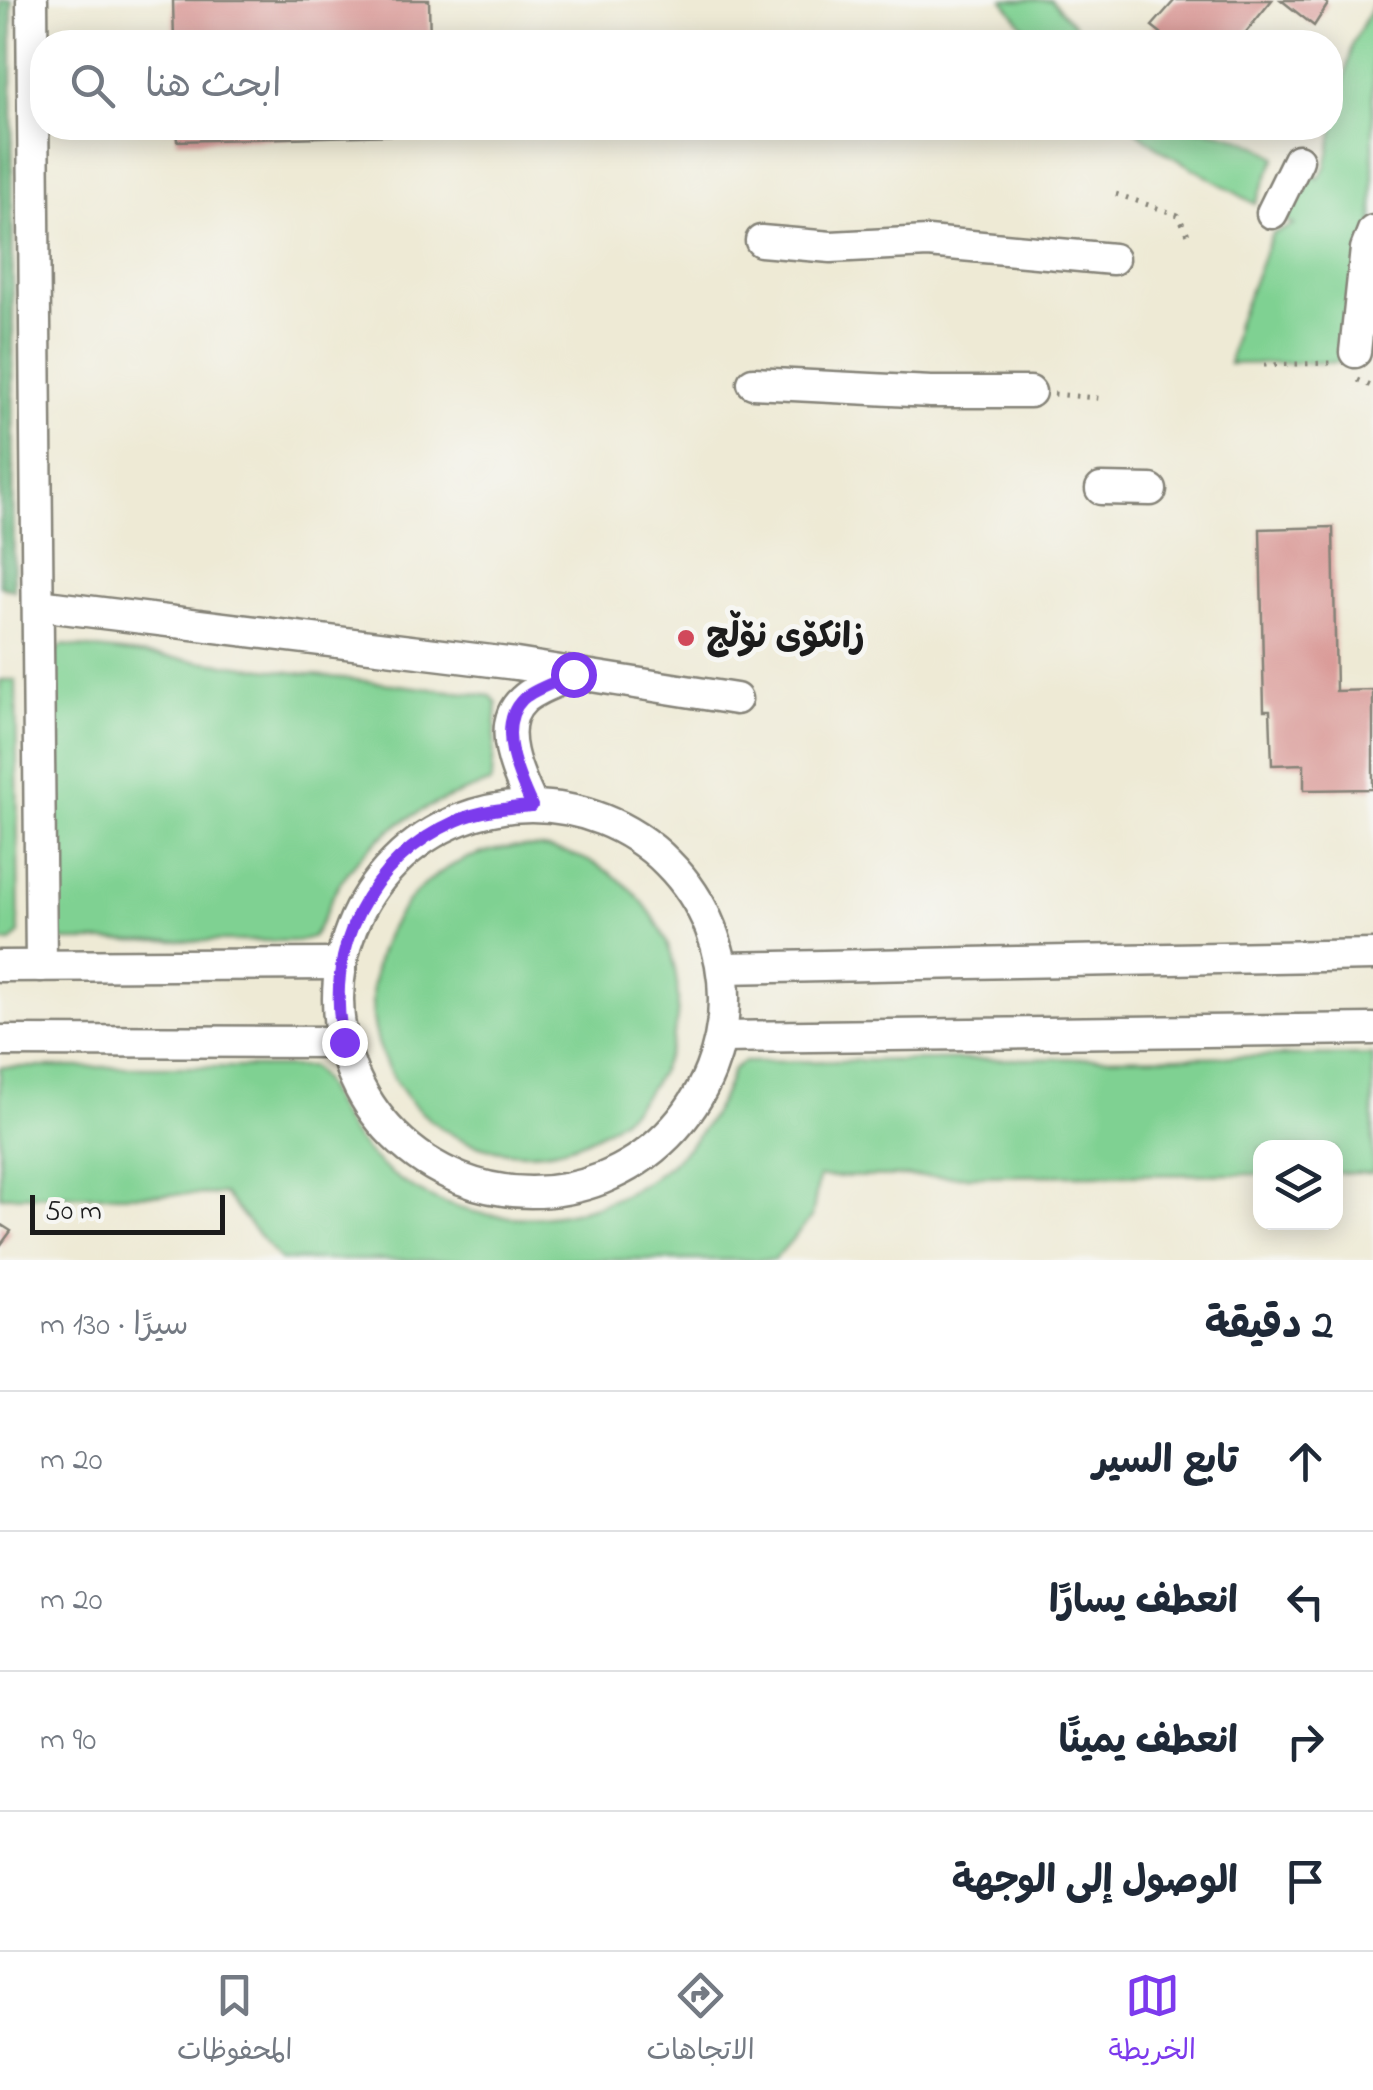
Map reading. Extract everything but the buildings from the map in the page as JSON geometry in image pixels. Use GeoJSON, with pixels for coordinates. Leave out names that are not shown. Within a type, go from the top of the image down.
{"type":"FeatureCollection","features":[{"type":"Feature","properties":{"kind":"street"},"geometry":{"type":"LineString","coordinates":[[32,0],[32,30]]}},
{"type":"Feature","properties":{"kind":"street"},"geometry":{"type":"LineString","coordinates":[[33,140],[40,966]]}},
{"type":"Feature","properties":{"kind":"street"},"geometry":{"type":"LineString","coordinates":[[1272,212],[1298,160]]}},
{"type":"Feature","properties":{"kind":"street"},"geometry":{"type":"LineString","coordinates":[[1344,357],[1373,230]]}},
{"type":"Feature","properties":{"kind":"street"},"geometry":{"type":"LineString","coordinates":[[762,240],[830,248],[928,242],[1112,259]]}},
{"type":"Feature","properties":{"kind":"street"},"geometry":{"type":"LineString","coordinates":[[754,382],[932,392],[1030,392]]}},
{"type":"Feature","properties":{"kind":"street"},"geometry":{"type":"LineString","coordinates":[[1102,489],[1151,490]]}},
{"type":"Feature","properties":{"kind":"street"},"geometry":{"type":"LineString","coordinates":[[38,604],[736,699]]}},
{"type":"Feature","properties":{"kind":"street"},"geometry":{"type":"LineString","coordinates":[[532,806],[513,759],[512,720],[523,700],[573,674]]}},
{"type":"Feature","properties":{"kind":"street"},"geometry":{"type":"LineString","coordinates":[[532,806],[606,819],[654,849],[692,890],[716,941],[722,968],[720,1037],[702,1089],[670,1133],[648,1152],[588,1182],[520,1191],[466,1180],[396,1138],[362,1093],[338,1016],[340,964],[363,901],[405,852],[460,819],[532,806]]}},
{"type":"Feature","properties":{"kind":"street"},"geometry":{"type":"LineString","coordinates":[[722,968],[1373,955]]}},
{"type":"Feature","properties":{"kind":"street"},"geometry":{"type":"LineString","coordinates":[[0,966],[340,964]]}},
{"type":"Feature","properties":{"kind":"street"},"geometry":{"type":"LineString","coordinates":[[720,1037],[1373,1029]]}},
{"type":"Feature","properties":{"kind":"street"},"geometry":{"type":"LineString","coordinates":[[0,1041],[344,1042]]}},
{"type":"Feature","properties":{"kind":"path"},"geometry":{"type":"LineString","coordinates":[[1116,194],[1178,215],[1190,238]]}},
{"type":"Feature","properties":{"kind":"path"},"geometry":{"type":"LineString","coordinates":[[1264,365],[1344,357]]}},
{"type":"Feature","properties":{"kind":"path"},"geometry":{"type":"LineString","coordinates":[[1030,392],[1106,399]]}},
{"type":"Feature","properties":{"kind":"green space"},"geometry":{"type":"Polygon","coordinates":[[[0,0],[12,0],[14,590],[0,586],[0,0]]]}},
{"type":"Feature","properties":{"kind":"green space"},"geometry":{"type":"Polygon","coordinates":[[[1003,0],[1051,0],[1079,30],[1027,30],[1003,0]]]}},
{"type":"Feature","properties":{"kind":"green space"},"geometry":{"type":"Polygon","coordinates":[[[1373,5],[1373,340],[1364,343],[1352,362],[1229,364],[1237,323],[1272,234],[1294,225],[1272,213],[1298,160],[1318,179],[1326,167],[1332,140],[1343,140],[1343,87],[1352,44],[1373,5]]]}},
{"type":"Feature","properties":{"kind":"green space"},"geometry":{"type":"Polygon","coordinates":[[[1148,140],[1244,140],[1276,157],[1255,204],[1148,140]]]}},
{"type":"Feature","properties":{"kind":"green space"},"geometry":{"type":"Polygon","coordinates":[[[63,645],[491,696],[497,703],[492,778],[490,783],[424,809],[385,834],[337,888],[312,937],[298,941],[61,941],[56,920],[55,651],[63,645]]]}},
{"type":"Feature","properties":{"kind":"green space"},"geometry":{"type":"Polygon","coordinates":[[[0,680],[16,680],[19,934],[11,942],[0,942],[0,680]]]}},
{"type":"Feature","properties":{"kind":"green space"},"geometry":{"type":"Polygon","coordinates":[[[525,847],[584,858],[610,872],[633,892],[653,915],[667,941],[678,1000],[667,1059],[653,1085],[633,1108],[610,1128],[584,1142],[525,1153],[466,1142],[440,1128],[417,1108],[397,1085],[383,1059],[372,1000],[383,941],[397,915],[417,892],[440,872],[466,858],[525,847]]]}},
{"type":"Feature","properties":{"kind":"green space"},"geometry":{"type":"Polygon","coordinates":[[[1373,1055],[1373,1173],[1343,1173],[1343,1140],[1253,1140],[1253,1174],[819,1177],[812,1217],[774,1260],[280,1260],[224,1194],[0,1196],[0,1067],[311,1067],[358,1140],[400,1180],[447,1204],[496,1216],[546,1216],[595,1206],[640,1186],[679,1156],[711,1117],[733,1069],[743,1062],[1373,1055]]]}},
{"type":"Feature","properties":{"kind":"place","name":"زانکۆی نۆڵج"},"geometry":{"type":"Point","coordinates":[686,638]}},
{"type":"Feature","properties":{"kind":"route"},"geometry":{"type":"LineString","coordinates":[[344,1042],[338,1016],[340,964],[363,901],[405,852],[432,832],[491,810],[532,806],[513,759],[512,720],[523,700],[573,674]]}}]}
